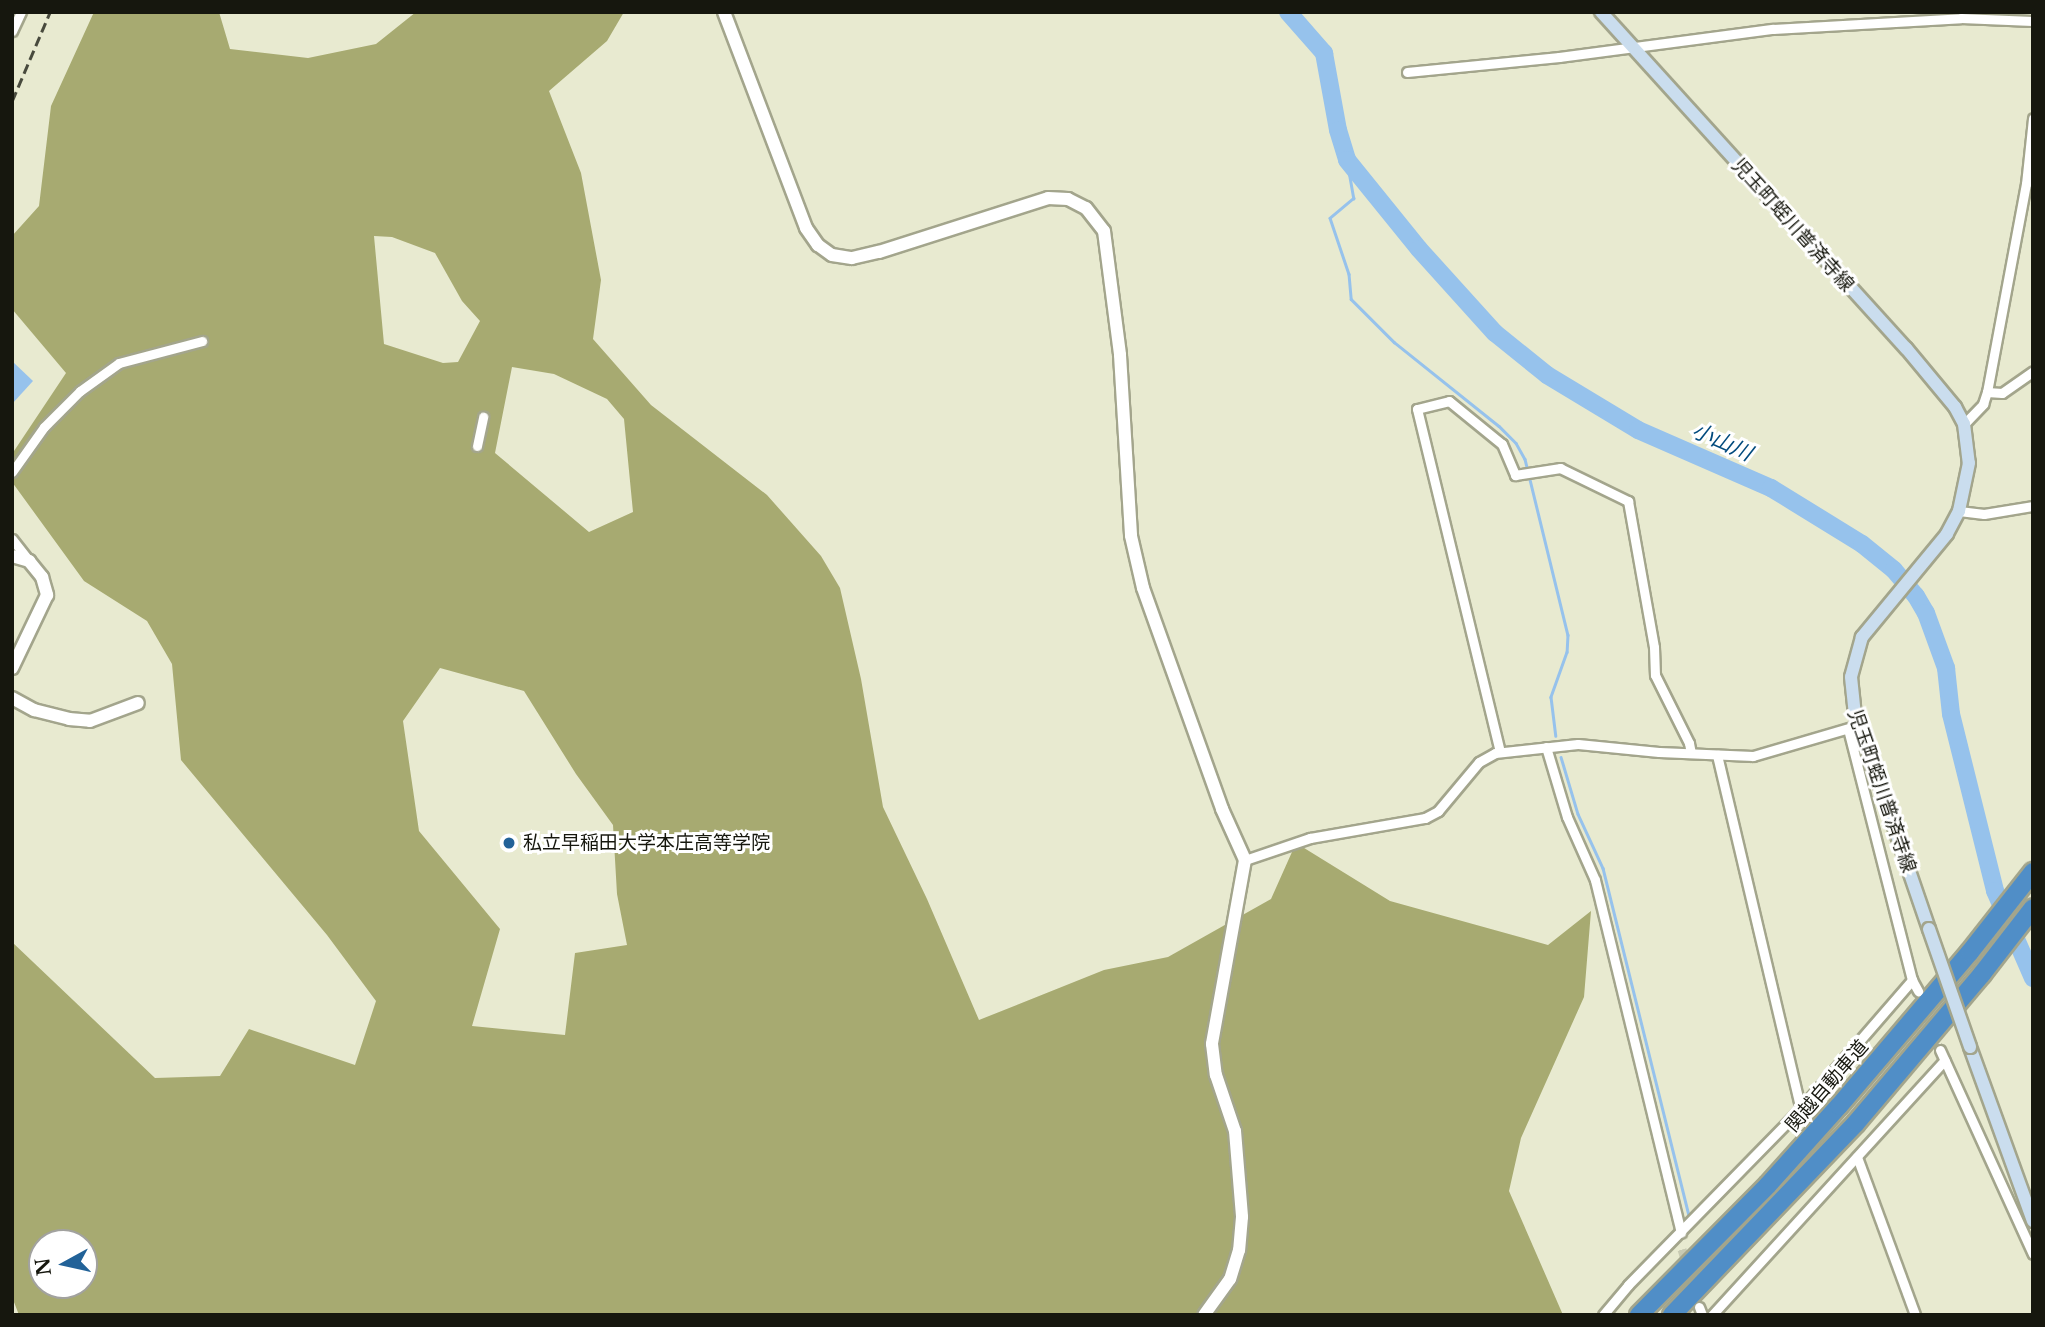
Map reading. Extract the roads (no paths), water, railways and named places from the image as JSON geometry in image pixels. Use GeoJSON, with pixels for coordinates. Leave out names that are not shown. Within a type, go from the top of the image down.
{"type":"FeatureCollection","features":[{"type":"Feature","properties":{"kind":"highway","name":"関越自動車道"},"geometry":{"type":"LineString","coordinates":[[1639,1315],[1768,1185],[1970,951],[2033,872]]}},
{"type":"Feature","properties":{"kind":"highway"},"geometry":{"type":"LineString","coordinates":[[1672,1315],[1856,1123],[1982,974],[2033,908]]}},
{"type":"Feature","properties":{"kind":"main road","name":"児玉町蛭川普済寺線"},"geometry":{"type":"LineString","coordinates":[[1601,12],[1906,348],[1955,407],[1964,424],[1969,463],[1959,512],[1947,534],[1862,637],[1851,677],[1854,727],[2033,1221]]}},
{"type":"Feature","properties":{"kind":"street"},"geometry":{"type":"LineString","coordinates":[[12,30],[21,12]]}},
{"type":"Feature","properties":{"kind":"street"},"geometry":{"type":"LineString","coordinates":[[724,12],[806,228],[818,245],[832,256],[852,258],[879,251],[1048,198],[1076,202],[1086,208],[1101,225],[1111,267],[1120,355],[1131,536],[1148,601],[1222,809],[1245,860],[1212,1044],[1216,1075],[1235,1131],[1242,1217],[1239,1250],[1230,1279],[1204,1315]]}},
{"type":"Feature","properties":{"kind":"street"},"geometry":{"type":"LineString","coordinates":[[2033,12],[2033,27]]}},
{"type":"Feature","properties":{"kind":"street"},"geometry":{"type":"LineString","coordinates":[[1407,72],[1787,28],[1961,18],[2032,21]]}},
{"type":"Feature","properties":{"kind":"street"},"geometry":{"type":"LineString","coordinates":[[1964,424],[1983,404],[1987,392],[2029,184],[2033,118]]}},
{"type":"Feature","properties":{"kind":"street"},"geometry":{"type":"LineString","coordinates":[[12,472],[53,418],[80,391],[118,363],[202,341]]}},
{"type":"Feature","properties":{"kind":"street"},"geometry":{"type":"LineString","coordinates":[[1987,392],[2001,393],[2033,371]]}},
{"type":"Feature","properties":{"kind":"street"},"geometry":{"type":"LineString","coordinates":[[1500,752],[1417,409],[1449,401],[1502,444],[1515,475],[1560,468],[1628,501],[1654,647],[1655,676],[1689,743],[1691,753]]}},
{"type":"Feature","properties":{"kind":"street"},"geometry":{"type":"LineString","coordinates":[[477,446],[483,417]]}},
{"type":"Feature","properties":{"kind":"street"},"geometry":{"type":"LineString","coordinates":[[1959,512],[1996,513],[2033,506]]}},
{"type":"Feature","properties":{"kind":"street"},"geometry":{"type":"LineString","coordinates":[[12,539],[42,577],[47,595],[12,668]]}},
{"type":"Feature","properties":{"kind":"street"},"geometry":{"type":"LineString","coordinates":[[12,556],[29,561]]}},
{"type":"Feature","properties":{"kind":"street"},"geometry":{"type":"LineString","coordinates":[[12,698],[34,710],[90,721],[138,703]]}},
{"type":"Feature","properties":{"kind":"street"},"geometry":{"type":"LineString","coordinates":[[1245,860],[1310,838],[1424,818],[1438,811],[1479,762],[1500,752],[1578,744],[1753,756],[1776,752],[1854,727],[1912,980],[1918,991]]}},
{"type":"Feature","properties":{"kind":"street"},"geometry":{"type":"LineString","coordinates":[[1546,747],[1567,817],[1595,880],[1677,1237],[1682,1249]]}},
{"type":"Feature","properties":{"kind":"street"},"geometry":{"type":"LineString","coordinates":[[1717,755],[1801,1109]]}},
{"type":"Feature","properties":{"kind":"street"},"geometry":{"type":"LineString","coordinates":[[1603,1315],[1801,1109],[1912,980]]}},
{"type":"Feature","properties":{"kind":"street"},"geometry":{"type":"LineString","coordinates":[[1940,1051],[2033,1254]]}},
{"type":"Feature","properties":{"kind":"street"},"geometry":{"type":"LineString","coordinates":[[1712,1315],[1945,1060]]}},
{"type":"Feature","properties":{"kind":"street"},"geometry":{"type":"LineString","coordinates":[[1857,1157],[1915,1315]]}},
{"type":"Feature","properties":{"kind":"water"},"geometry":{"type":"Polygon","coordinates":[[[12,361],[33,381],[12,404],[12,361]]]}},
{"type":"Feature","properties":{"kind":"waterway","name":"小山川"},"geometry":{"type":"LineString","coordinates":[[1288,12],[1324,53],[1338,130],[1347,160],[1419,249],[1495,333],[1547,375],[1638,430],[1771,488],[1862,544],[1894,570],[1916,596],[1926,613],[1946,668],[1951,714],[1995,891],[2033,978]]}},
{"type":"Feature","properties":{"kind":"waterway"},"geometry":{"type":"LineString","coordinates":[[1347,160],[1354,198],[1330,218],[1349,274],[1351,299],[1394,342],[1499,426],[1516,443],[1525,459],[1568,635],[1567,652],[1551,697],[1556,736]]}},
{"type":"Feature","properties":{"kind":"waterway"},"geometry":{"type":"LineString","coordinates":[[1561,757],[1578,814],[1603,868],[1689,1216]]}},
{"type":"Feature","properties":{"kind":"tunnel"},"geometry":{"type":"LineString","coordinates":[[1924,1006],[1940,1050]]}},
{"type":"Feature","properties":{"kind":"tunnel"},"geometry":{"type":"LineString","coordinates":[[1682,1249],[1695,1292]]}},
{"type":"Feature","properties":{"kind":"railway"},"geometry":{"type":"LineString","coordinates":[[12,101],[50,12]]}},
{"type":"Feature","properties":{"kind":"place","name":"私立早稲田大学本庄高等学院"},"geometry":{"type":"Point","coordinates":[509,843]}}]}
